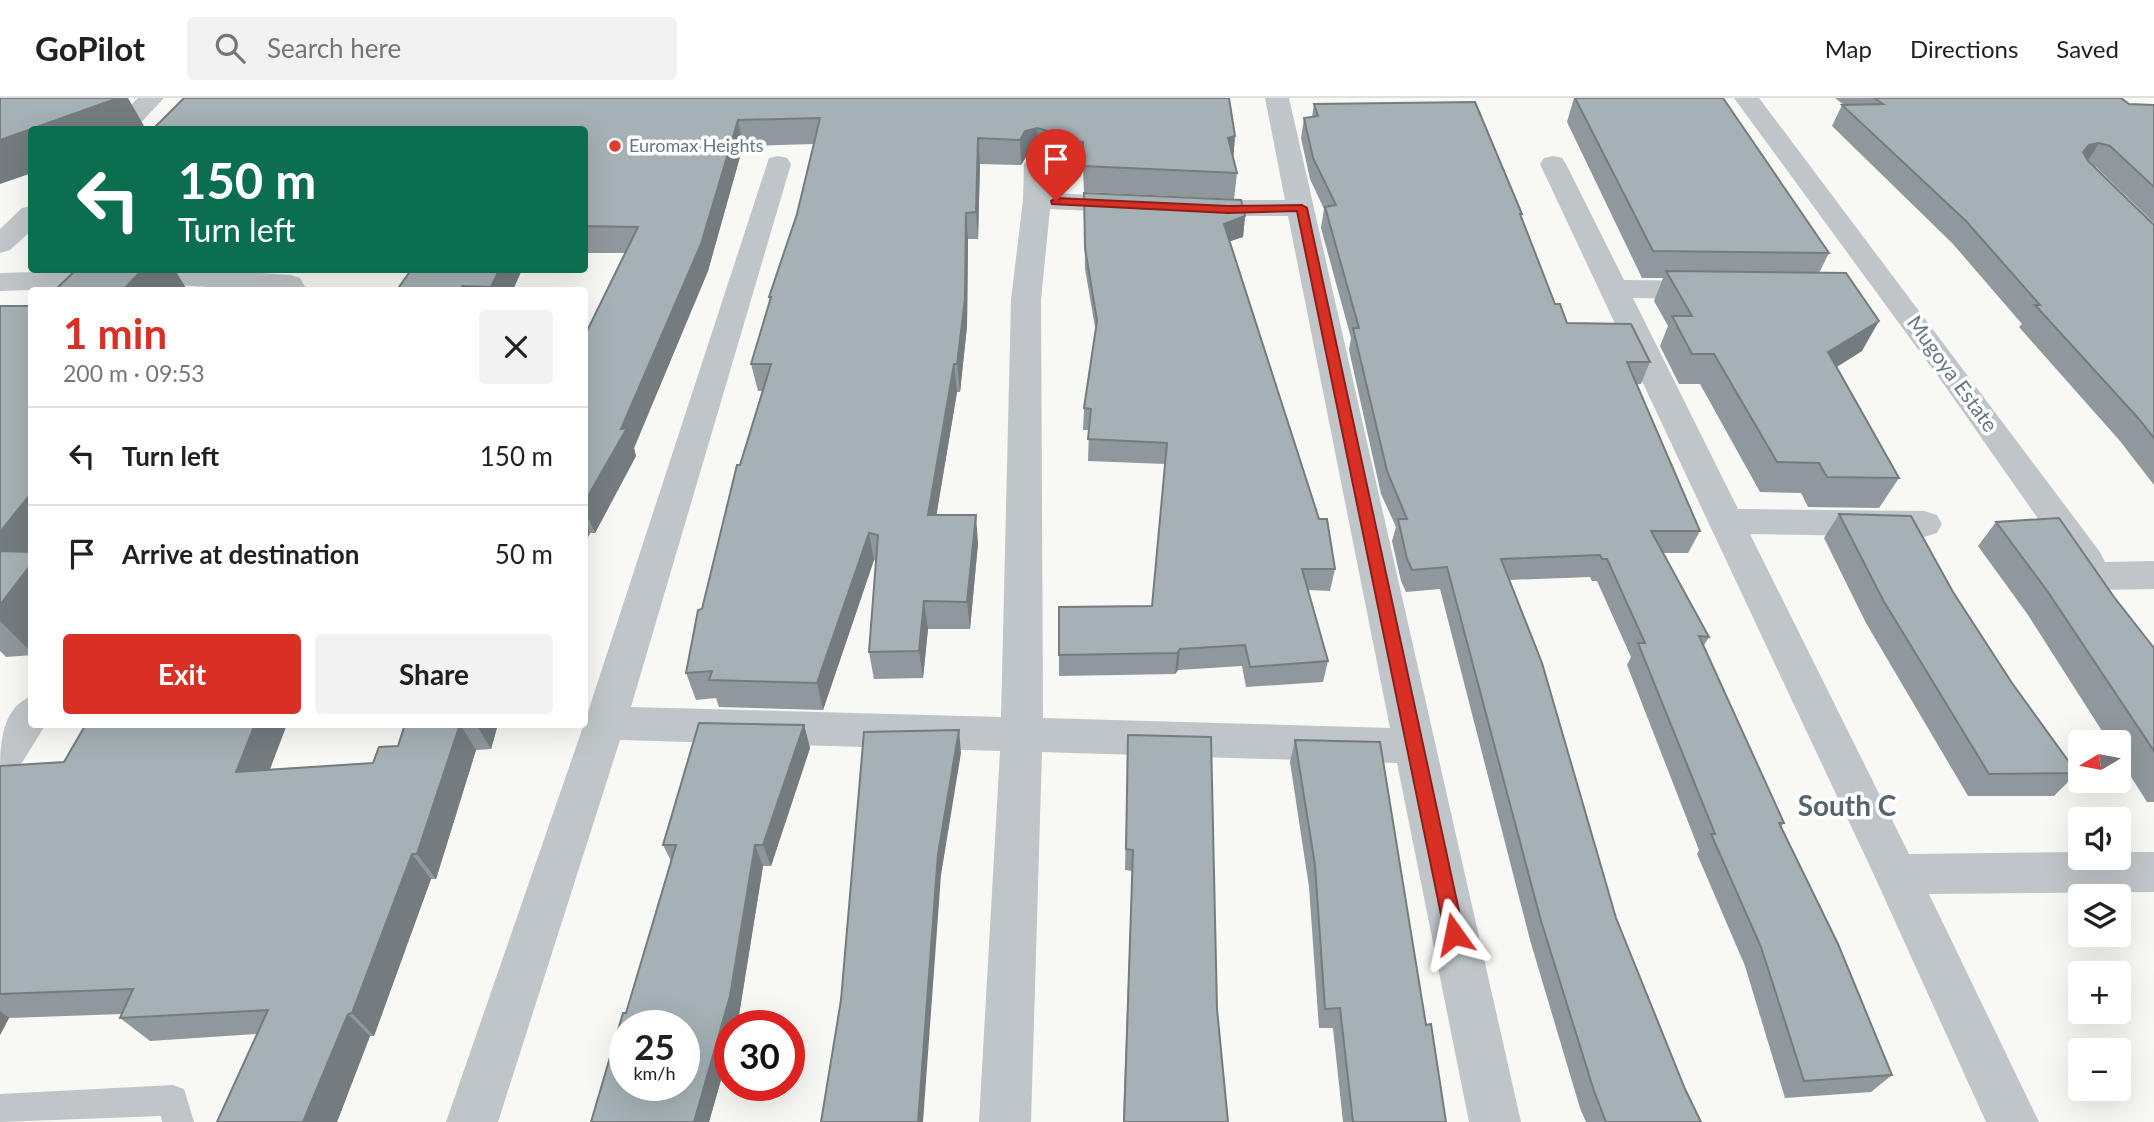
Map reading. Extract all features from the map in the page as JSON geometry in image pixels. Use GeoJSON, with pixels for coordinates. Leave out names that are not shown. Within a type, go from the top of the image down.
{"type":"FeatureCollection","features":[{"type":"Feature","properties":{"kind":"street"},"geometry":{"type":"LineString","coordinates":[[123,126],[152,98]]}},
{"type":"Feature","properties":{"kind":"street"},"geometry":{"type":"LineString","coordinates":[[1277,98],[1495,1122]]}},
{"type":"Feature","properties":{"kind":"street","name":"Mugoya Estate"},"geometry":{"type":"LineString","coordinates":[[1746,98],[2122,609]]}},
{"type":"Feature","properties":{"kind":"street"},"geometry":{"type":"LineString","coordinates":[[472,1122],[605,723],[778,164]]}},
{"type":"Feature","properties":{"kind":"street"},"geometry":{"type":"LineString","coordinates":[[1553,164],[1896,874],[2012,1122]]}},
{"type":"Feature","properties":{"kind":"street"},"geometry":{"type":"LineString","coordinates":[[1005,1122],[1022,734],[1026,300],[1037,182],[1163,207],[1228,210],[1302,208]]}},
{"type":"Feature","properties":{"kind":"street"},"geometry":{"type":"LineString","coordinates":[[0,244],[28,218]]}},
{"type":"Feature","properties":{"kind":"street"},"geometry":{"type":"LineString","coordinates":[[0,282],[177,276],[290,284],[291,287]]}},
{"type":"Feature","properties":{"kind":"street"},"geometry":{"type":"LineString","coordinates":[[1613,289],[1738,290]]}},
{"type":"Feature","properties":{"kind":"street"},"geometry":{"type":"LineString","coordinates":[[1849,291],[1891,292]]}},
{"type":"Feature","properties":{"kind":"street"},"geometry":{"type":"LineString","coordinates":[[1726,521],[1924,524]]}},
{"type":"Feature","properties":{"kind":"street"},"geometry":{"type":"LineString","coordinates":[[2098,576],[2154,575]]}},
{"type":"Feature","properties":{"kind":"street"},"geometry":{"type":"LineString","coordinates":[[0,762],[28,718]]}},
{"type":"Feature","properties":{"kind":"street"},"geometry":{"type":"LineString","coordinates":[[605,723],[1414,746]]}},
{"type":"Feature","properties":{"kind":"street"},"geometry":{"type":"LineString","coordinates":[[1896,874],[2154,872]]}},
{"type":"Feature","properties":{"kind":"lane"},"geometry":{"type":"LineString","coordinates":[[0,1109],[173,1100],[178,1122]]}},
{"type":"Feature","properties":{"kind":"building"},"geometry":{"type":"Polygon","coordinates":[[[0,98],[118,98],[39,126],[28,126],[28,130],[0,140],[0,98]]]}},
{"type":"Feature","properties":{"kind":"building"},"geometry":{"type":"Polygon","coordinates":[[[184,98],[1229,98],[1235,136],[1228,138],[1237,173],[1084,166],[1083,142],[1052,141],[1048,131],[1037,128],[1025,131],[1020,140],[978,138],[976,212],[966,213],[965,299],[957,364],[954,364],[928,515],[976,515],[967,602],[924,601],[919,651],[869,652],[878,535],[869,533],[817,683],[709,680],[712,671],[686,673],[698,610],[702,609],[737,465],[740,465],[771,364],[751,364],[769,297],[797,214],[820,118],[738,120],[701,244],[621,429],[627,428],[588,496],[588,329],[638,227],[588,226],[588,126],[156,126],[184,98]]]}},
{"type":"Feature","properties":{"kind":"building"},"geometry":{"type":"Polygon","coordinates":[[[1575,98],[1723,98],[1829,253],[1653,251],[1575,98]]]}},
{"type":"Feature","properties":{"kind":"building"},"geometry":{"type":"Polygon","coordinates":[[[1874,98],[2121,98],[2129,104],[2154,105],[2154,187],[2110,146],[2099,143],[2089,145],[2083,152],[2088,161],[2154,225],[2154,438],[2035,305],[2040,305],[1966,221],[1842,105],[1883,104],[1874,98]]]}},
{"type":"Feature","properties":{"kind":"building"},"geometry":{"type":"Polygon","coordinates":[[[1475,102],[1522,214],[1555,304],[1560,304],[1567,323],[1631,324],[1650,362],[1627,362],[1700,531],[1651,531],[1709,637],[1699,636],[1784,823],[1779,823],[1838,944],[1892,1075],[1804,1081],[1761,947],[1711,834],[1715,834],[1638,643],[1645,643],[1607,559],[1602,559],[1600,555],[1501,559],[1542,663],[1616,918],[1701,1122],[1606,1122],[1541,921],[1447,567],[1412,570],[1407,559],[1398,519],[1407,519],[1387,471],[1353,328],[1359,328],[1325,207],[1336,205],[1313,158],[1304,118],[1318,116],[1314,104],[1475,102]]]}},
{"type":"Feature","properties":{"kind":"building"},"geometry":{"type":"Polygon","coordinates":[[[1084,193],[1241,200],[1245,216],[1224,224],[1319,519],[1327,519],[1335,569],[1302,569],[1328,661],[1250,667],[1245,645],[1180,649],[1177,653],[1059,655],[1059,607],[1152,606],[1167,443],[1088,439],[1091,409],[1084,408],[1097,321],[1085,248],[1084,193]]]}},
{"type":"Feature","properties":{"kind":"building"},"geometry":{"type":"Polygon","coordinates":[[[1666,271],[1846,273],[1879,321],[1828,352],[1899,478],[1827,477],[1819,463],[1777,462],[1714,354],[1692,354],[1672,316],[1692,316],[1666,271]]]}},
{"type":"Feature","properties":{"kind":"building"},"geometry":{"type":"Polygon","coordinates":[[[73,273],[139,273],[126,287],[58,287],[73,273]]]}},
{"type":"Feature","properties":{"kind":"building"},"geometry":{"type":"Polygon","coordinates":[[[409,273],[498,273],[491,287],[399,287],[409,273]]]}},
{"type":"Feature","properties":{"kind":"building"},"geometry":{"type":"Polygon","coordinates":[[[0,306],[28,306],[28,497],[0,532],[0,306]]]}},
{"type":"Feature","properties":{"kind":"building"},"geometry":{"type":"Polygon","coordinates":[[[1839,514],[1911,516],[1953,592],[2012,683],[2068,761],[2068,773],[1989,774],[1883,600],[1839,514]]]}},
{"type":"Feature","properties":{"kind":"building"},"geometry":{"type":"Polygon","coordinates":[[[2059,518],[2114,597],[2154,648],[2154,751],[2048,592],[1996,522],[2059,518]]]}},
{"type":"Feature","properties":{"kind":"building"},"geometry":{"type":"Polygon","coordinates":[[[0,551],[28,552],[28,568],[0,605],[0,551]]]}},
{"type":"Feature","properties":{"kind":"building"},"geometry":{"type":"Polygon","coordinates":[[[699,723],[804,725],[763,845],[755,845],[730,996],[726,1010],[714,1010],[714,1052],[700,1101],[700,1010],[627,1010],[676,845],[663,845],[699,723]]]}},
{"type":"Feature","properties":{"kind":"building"},"geometry":{"type":"Polygon","coordinates":[[[84,728],[253,728],[236,772],[373,763],[379,747],[398,746],[404,728],[459,728],[417,854],[412,854],[352,1013],[348,1014],[303,1122],[217,1122],[268,1010],[120,1018],[133,989],[0,994],[0,766],[64,762],[84,728]]]}},
{"type":"Feature","properties":{"kind":"building"},"geometry":{"type":"Polygon","coordinates":[[[959,730],[938,854],[918,1122],[821,1122],[841,1000],[864,732],[959,730]]]}},
{"type":"Feature","properties":{"kind":"building"},"geometry":{"type":"Polygon","coordinates":[[[1128,735],[1211,737],[1217,1009],[1228,1122],[1124,1122],[1133,850],[1126,849],[1128,735]]]}},
{"type":"Feature","properties":{"kind":"building"},"geometry":{"type":"Polygon","coordinates":[[[1295,740],[1380,742],[1426,1025],[1431,1024],[1446,1122],[1353,1122],[1340,1008],[1325,1009],[1315,865],[1295,740]]]}},
{"type":"Feature","properties":{"kind":"building"},"geometry":{"type":"Polygon","coordinates":[[[609,1061],[609,1101],[700,1101],[694,1122],[591,1122],[609,1061]]]}},
{"type":"Feature","properties":{"kind":"place","name":"Euromax Heights"},"geometry":{"type":"Point","coordinates":[615,146]}},
{"type":"Feature","properties":{"kind":"district","name":"South C"},"geometry":{"type":"Point","coordinates":[1847,806]}},
{"type":"Feature","properties":{"kind":"route"},"geometry":{"type":"LineString","coordinates":[[1056,201],[1228,210],[1302,208],[1454,934]]}}]}
